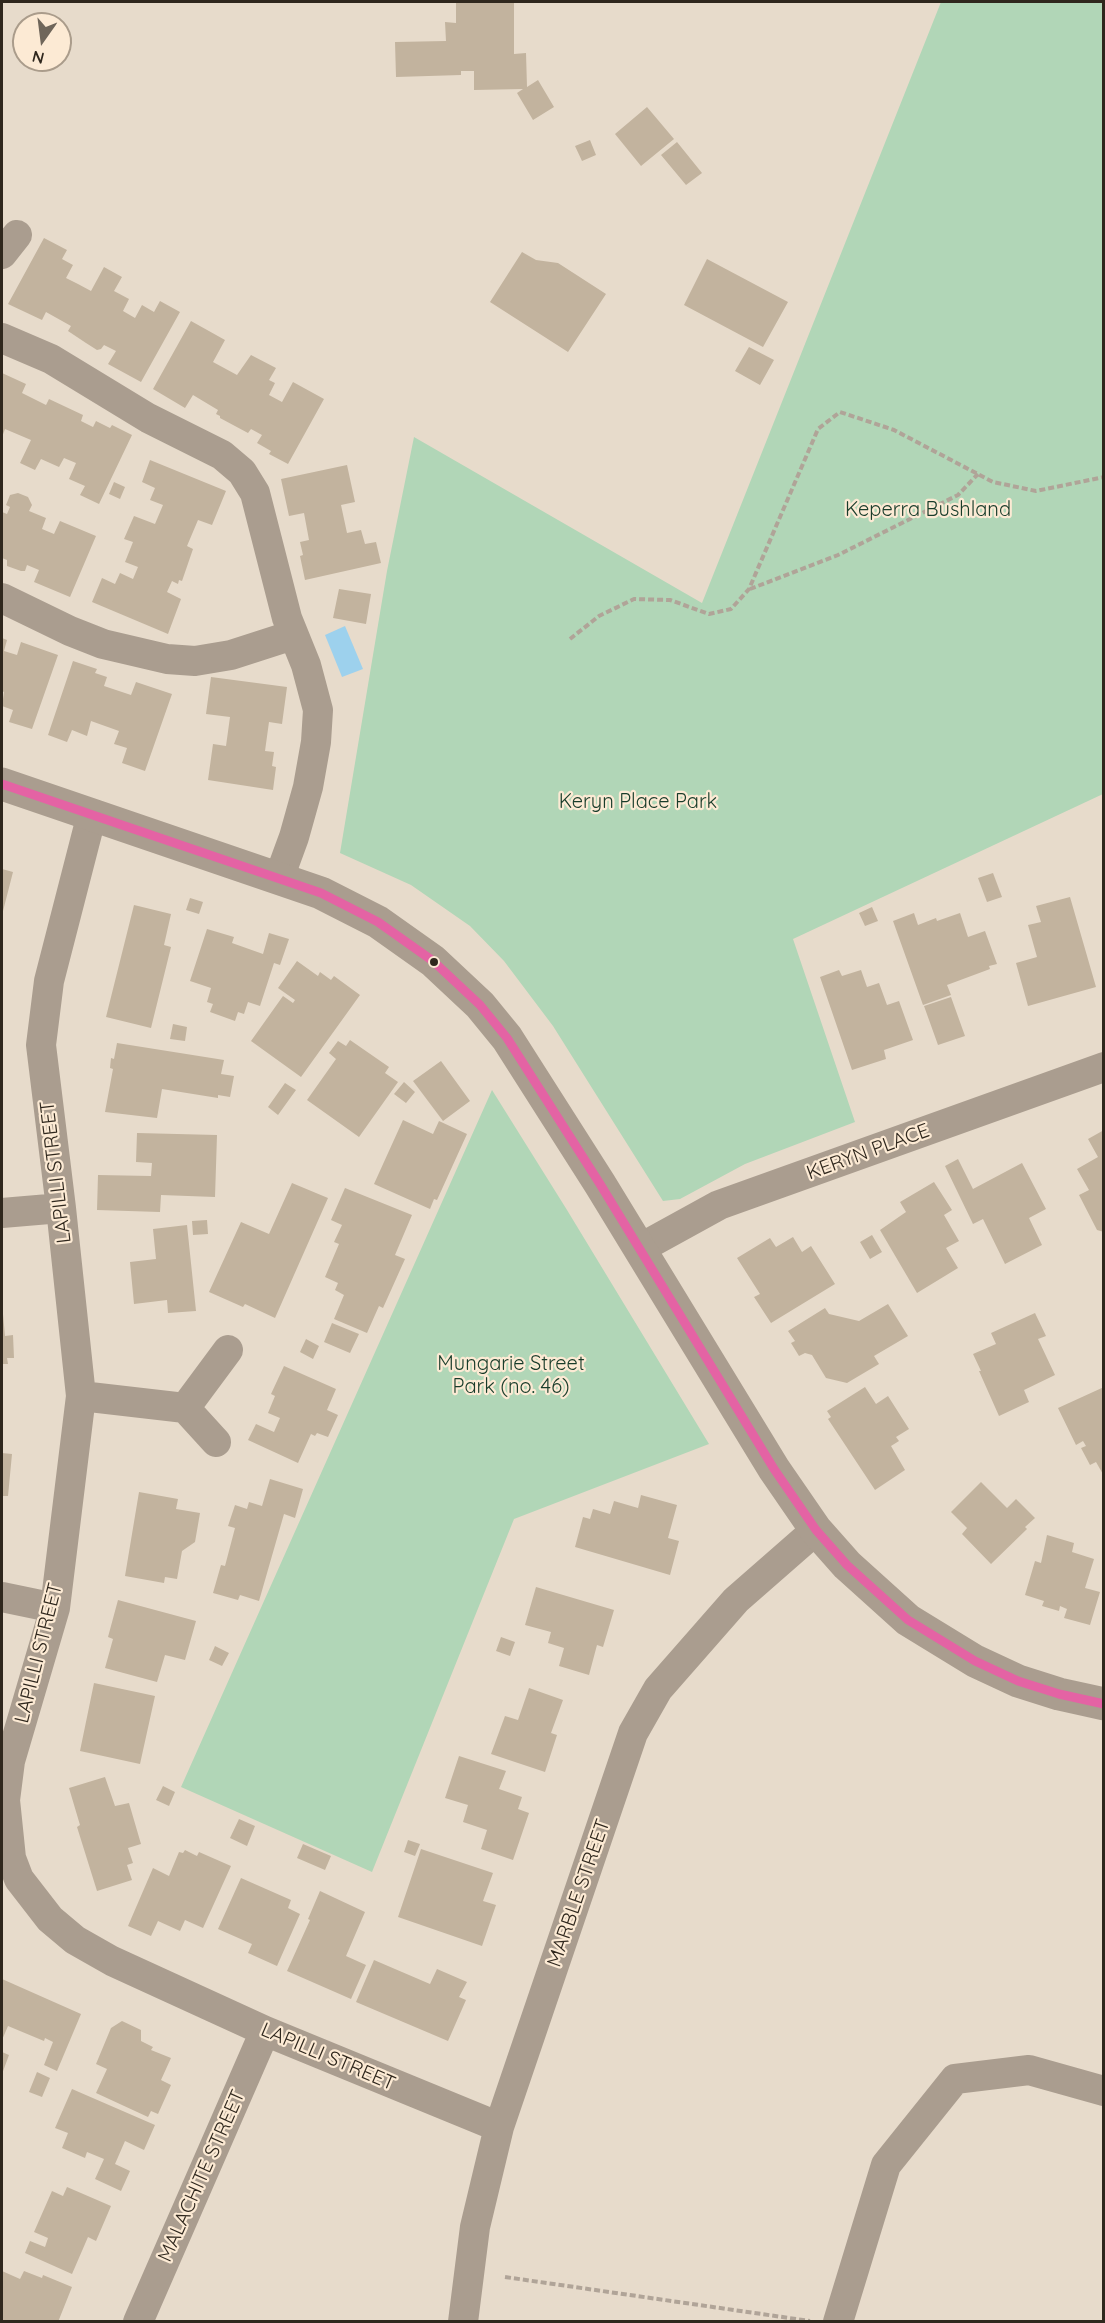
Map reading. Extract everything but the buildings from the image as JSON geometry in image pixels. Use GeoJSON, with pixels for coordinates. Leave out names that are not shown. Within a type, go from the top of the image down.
{"type":"FeatureCollection","features":[{"type":"Feature","properties":{"kind":"street"},"geometry":{"type":"LineString","coordinates":[[2,338],[51,359],[148,418],[222,454],[247,478],[258,500],[284,606],[313,687],[318,721],[308,787],[294,837],[279,878]]}},
{"type":"Feature","properties":{"kind":"street"},"geometry":{"type":"LineString","coordinates":[[2,598],[103,644],[167,659],[195,661],[231,655],[294,635]]}},
{"type":"Feature","properties":{"kind":"street"},"geometry":{"type":"LineString","coordinates":[[2,784],[279,878],[350,906],[378,922],[433,961],[480,1005],[528,1068],[774,1469],[816,1530],[847,1565],[908,1620],[975,1661],[1018,1681],[1059,1694],[1104,1704]]}},
{"type":"Feature","properties":{"kind":"street","name":"LAPILLI STREET"},"geometry":{"type":"LineString","coordinates":[[92,814],[49,981],[41,1045],[62,1208],[81,1395],[55,1608],[10,1761],[5,1800],[11,1858],[10,1884],[75,1940],[112,1961],[266,2031],[499,2127]]}},
{"type":"Feature","properties":{"kind":"street","name":"KERYN PLACE"},"geometry":{"type":"LineString","coordinates":[[639,1249],[719,1205],[1104,1068]]}},
{"type":"Feature","properties":{"kind":"street"},"geometry":{"type":"LineString","coordinates":[[2,1213],[62,1208]]}},
{"type":"Feature","properties":{"kind":"street"},"geometry":{"type":"LineString","coordinates":[[185,1408],[228,1350]]}},
{"type":"Feature","properties":{"kind":"street"},"geometry":{"type":"LineString","coordinates":[[81,1395],[185,1408],[216,1442]]}},
{"type":"Feature","properties":{"kind":"street","name":"MARBLE STREET"},"geometry":{"type":"LineString","coordinates":[[463,2322],[475,2227],[499,2127],[633,1734],[658,1689],[736,1600],[816,1530]]}},
{"type":"Feature","properties":{"kind":"street"},"geometry":{"type":"LineString","coordinates":[[2,1597],[55,1608]]}},
{"type":"Feature","properties":{"kind":"street","name":"MALACHITE STREET"},"geometry":{"type":"LineString","coordinates":[[138,2322],[266,2031]]}},
{"type":"Feature","properties":{"kind":"street"},"geometry":{"type":"LineString","coordinates":[[838,2322],[886,2165],[955,2079],[1029,2070],[1104,2091]]}},
{"type":"Feature","properties":{"kind":"path"},"geometry":{"type":"LineString","coordinates":[[570,639],[599,616],[634,599],[670,600],[709,614],[731,609],[749,589],[818,429],[840,412],[894,430],[993,482],[1036,491],[1104,477]]}},
{"type":"Feature","properties":{"kind":"path"},"geometry":{"type":"LineString","coordinates":[[749,589],[838,555],[958,495],[978,474]]}},
{"type":"Feature","properties":{"kind":"path"},"geometry":{"type":"LineString","coordinates":[[505,2277],[816,2322]]}},
{"type":"Feature","properties":{"kind":"green space"},"geometry":{"type":"Polygon","coordinates":[[[941,2],[1103,2],[1103,794],[793,939],[855,1122],[745,1164],[680,1199],[663,1201],[553,1026],[504,961],[470,926],[411,885],[340,853],[387,571],[414,437],[702,603],[941,2]]]}},
{"type":"Feature","properties":{"kind":"green space","name":"Mungarie Street Park (no. 46)"},"geometry":{"type":"Polygon","coordinates":[[[492,1090],[709,1444],[514,1519],[372,1872],[181,1787],[492,1090]]]}},
{"type":"Feature","properties":{"kind":"water"},"geometry":{"type":"Polygon","coordinates":[[[345,626],[363,669],[342,677],[325,635],[345,626]]]}},
{"type":"Feature","properties":{"kind":"transit line"},"geometry":{"type":"LineString","coordinates":[[2,784],[321,893],[378,922],[433,961],[480,1005],[507,1038],[600,1184],[774,1469],[816,1530],[847,1565],[908,1620],[975,1661],[1018,1681],[1059,1694],[1104,1704]]}},
{"type":"Feature","properties":{"kind":"park label","name":"Keperra Bushland"},"geometry":{"type":"Point","coordinates":[928,510]}},
{"type":"Feature","properties":{"kind":"park label","name":"Keryn Place Park"},"geometry":{"type":"Point","coordinates":[638,802]}}]}
